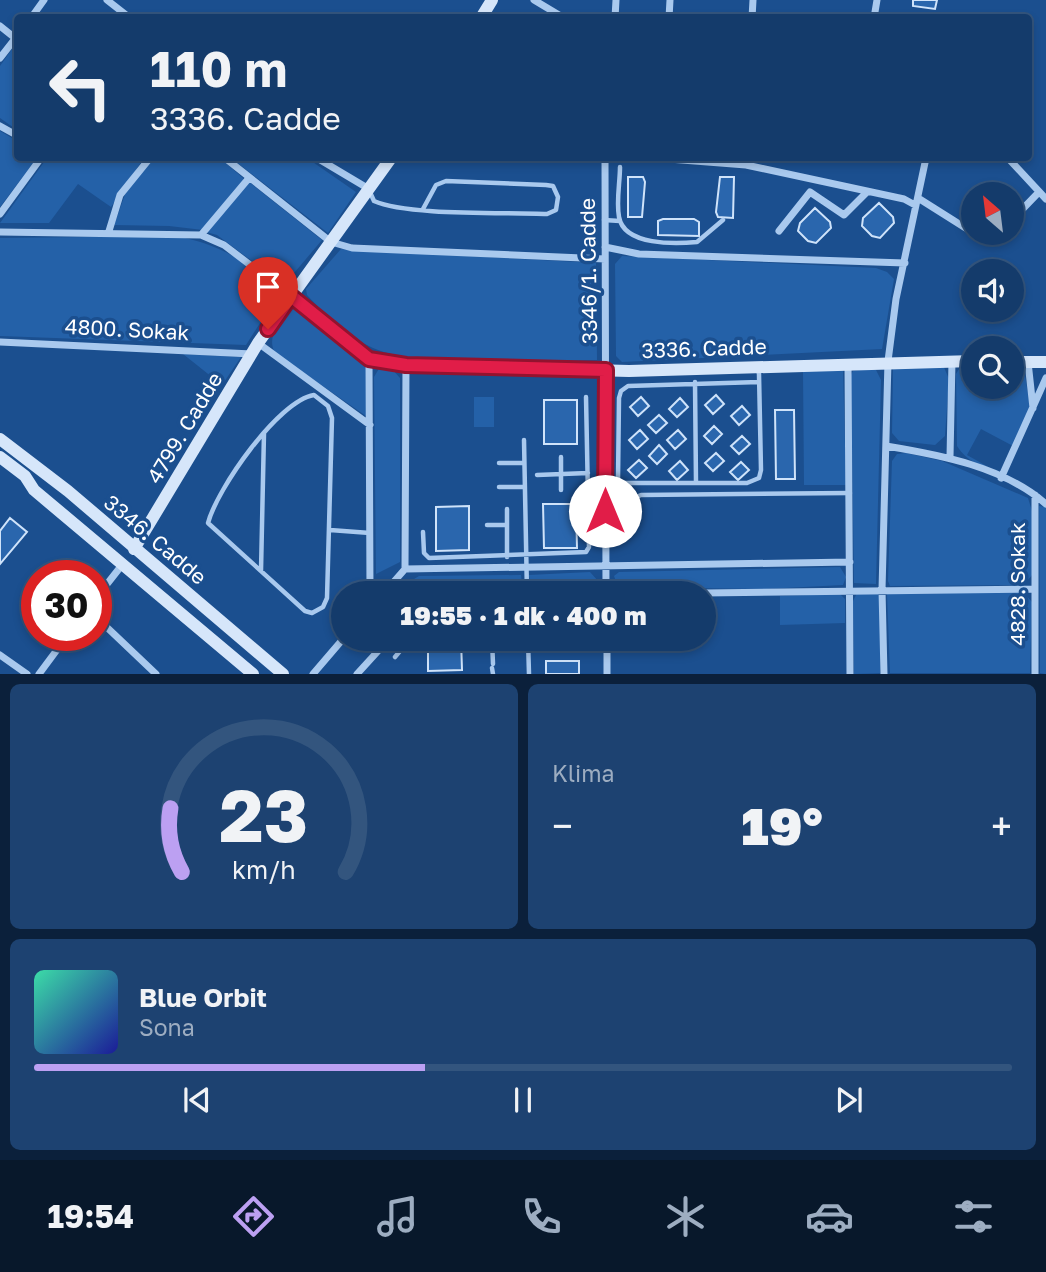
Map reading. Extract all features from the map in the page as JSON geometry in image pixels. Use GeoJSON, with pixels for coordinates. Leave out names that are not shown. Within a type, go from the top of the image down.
{"type":"FeatureCollection","features":[{"type":"Feature","properties":{"kind":"street"},"geometry":{"type":"LineString","coordinates":[[107,0],[125,14]]}},
{"type":"Feature","properties":{"kind":"street"},"geometry":{"type":"LineString","coordinates":[[534,0],[557,14]]}},
{"type":"Feature","properties":{"kind":"street"},"geometry":{"type":"LineString","coordinates":[[0,58],[14,39]]}},
{"type":"Feature","properties":{"kind":"street"},"geometry":{"type":"LineString","coordinates":[[0,214],[39,161]]}},
{"type":"Feature","properties":{"kind":"street"},"geometry":{"type":"LineString","coordinates":[[109,231],[120,195],[148,161]]}},
{"type":"Feature","properties":{"kind":"street"},"geometry":{"type":"LineString","coordinates":[[229,161],[331,242],[352,248],[606,259]]}},
{"type":"Feature","properties":{"kind":"street"},"geometry":{"type":"LineString","coordinates":[[322,161],[369,189]]}},
{"type":"Feature","properties":{"kind":"street","name":"4799. Cadde"},"geometry":{"type":"LineString","coordinates":[[134,549],[255,348],[389,161]]}},
{"type":"Feature","properties":{"kind":"street","name":"3346/1. Cadde"},"geometry":{"type":"LineString","coordinates":[[605,161],[606,581]]}},
{"type":"Feature","properties":{"kind":"street"},"geometry":{"type":"LineString","coordinates":[[695,161],[746,165],[916,201],[961,227]]}},
{"type":"Feature","properties":{"kind":"street"},"geometry":{"type":"LineString","coordinates":[[884,674],[882,590],[888,361],[896,299],[925,161]]}},
{"type":"Feature","properties":{"kind":"street"},"geometry":{"type":"LineString","coordinates":[[1011,161],[1046,199]]}},
{"type":"Feature","properties":{"kind":"street"},"geometry":{"type":"LineString","coordinates":[[201,235],[249,178]]}},
{"type":"Feature","properties":{"kind":"street"},"geometry":{"type":"LineString","coordinates":[[779,231],[810,192],[844,215],[867,192]]}},
{"type":"Feature","properties":{"kind":"street"},"geometry":{"type":"LineString","coordinates":[[1024,208],[1040,192]]}},
{"type":"Feature","properties":{"kind":"street"},"geometry":{"type":"LineString","coordinates":[[0,232],[109,231],[201,235],[224,245],[291,296]]}},
{"type":"Feature","properties":{"kind":"street"},"geometry":{"type":"LineString","coordinates":[[605,247],[639,254],[905,263]]}},
{"type":"Feature","properties":{"kind":"street","name":"3336. Cadde"},"geometry":{"type":"LineString","coordinates":[[291,296],[369,359],[406,365],[606,370],[961,361]]}},
{"type":"Feature","properties":{"kind":"street","name":"4800. Sokak"},"geometry":{"type":"LineString","coordinates":[[0,342],[255,348]]}},
{"type":"Feature","properties":{"kind":"street"},"geometry":{"type":"LineString","coordinates":[[255,348],[370,425]]}},
{"type":"Feature","properties":{"kind":"street"},"geometry":{"type":"LineString","coordinates":[[369,359],[370,581]]}},
{"type":"Feature","properties":{"kind":"street"},"geometry":{"type":"LineString","coordinates":[[950,457],[953,361]]}},
{"type":"Feature","properties":{"kind":"street"},"geometry":{"type":"LineString","coordinates":[[1024,362],[1046,362]]}},
{"type":"Feature","properties":{"kind":"street"},"geometry":{"type":"LineString","coordinates":[[1028,362],[1033,408]]}},
{"type":"Feature","properties":{"kind":"street"},"geometry":{"type":"LineString","coordinates":[[848,363],[850,674]]}},
{"type":"Feature","properties":{"kind":"street"},"geometry":{"type":"LineString","coordinates":[[394,581],[405,569],[406,365]]}},
{"type":"Feature","properties":{"kind":"street"},"geometry":{"type":"LineString","coordinates":[[1001,478],[1046,378]]}},
{"type":"Feature","properties":{"kind":"street","name":"3346. Cadde"},"geometry":{"type":"LineString","coordinates":[[0,439],[68,491],[283,674]]}},
{"type":"Feature","properties":{"kind":"street"},"geometry":{"type":"LineString","coordinates":[[886,446],[950,457],[1028,488],[1046,504]]}},
{"type":"Feature","properties":{"kind":"street","name":"3346. Cadde"},"geometry":{"type":"LineString","coordinates":[[0,457],[25,476],[34,490],[253,674]]}},
{"type":"Feature","properties":{"kind":"street","name":"4828. Sokak"},"geometry":{"type":"LineString","coordinates":[[1035,495],[1035,674]]}},
{"type":"Feature","properties":{"kind":"street"},"geometry":{"type":"LineString","coordinates":[[405,569],[606,568],[850,562]]}},
{"type":"Feature","properties":{"kind":"street"},"geometry":{"type":"LineString","coordinates":[[112,578],[122,565]]}},
{"type":"Feature","properties":{"kind":"street"},"geometry":{"type":"LineString","coordinates":[[716,593],[1034,589]]}},
{"type":"Feature","properties":{"kind":"street"},"geometry":{"type":"LineString","coordinates":[[112,632],[156,674]]}},
{"type":"Feature","properties":{"kind":"street"},"geometry":{"type":"LineString","coordinates":[[39,674],[56,651]]}},
{"type":"Feature","properties":{"kind":"street"},"geometry":{"type":"LineString","coordinates":[[313,674],[333,651]]}},
{"type":"Feature","properties":{"kind":"street"},"geometry":{"type":"LineString","coordinates":[[356,674],[378,651]]}},
{"type":"Feature","properties":{"kind":"street"},"geometry":{"type":"LineString","coordinates":[[607,651],[607,674]]}},
{"type":"Feature","properties":{"kind":"street"},"geometry":{"type":"LineString","coordinates":[[0,655],[27,674]]}},
{"type":"Feature","properties":{"kind":"lane"},"geometry":{"type":"LineString","coordinates":[[620,167],[620,221],[625,229],[644,239],[697,242],[723,220]]}},
{"type":"Feature","properties":{"kind":"lane"},"geometry":{"type":"LineString","coordinates":[[369,189],[374,201],[386,206],[423,209],[547,214],[556,210],[558,197],[553,186],[446,181],[436,185],[423,209]]}},
{"type":"Feature","properties":{"kind":"lane"},"geometry":{"type":"LineString","coordinates":[[604,220],[620,221]]}},
{"type":"Feature","properties":{"kind":"lane"},"geometry":{"type":"LineString","coordinates":[[757,365],[759,382],[761,470],[759,478],[747,483],[620,483],[617,474],[621,391],[628,386],[759,382]]}},
{"type":"Feature","properties":{"kind":"lane"},"geometry":{"type":"LineString","coordinates":[[695,382],[696,483]]}},
{"type":"Feature","properties":{"kind":"lane"},"geometry":{"type":"LineString","coordinates":[[314,395],[328,406],[332,418],[330,530],[327,598],[317,612],[304,611],[208,523],[224,492],[264,430],[303,397],[314,395]]}},
{"type":"Feature","properties":{"kind":"lane"},"geometry":{"type":"LineString","coordinates":[[423,531],[424,553],[429,558],[581,555],[588,550],[586,397]]}},
{"type":"Feature","properties":{"kind":"lane"},"geometry":{"type":"LineString","coordinates":[[261,572],[264,430]]}},
{"type":"Feature","properties":{"kind":"lane"},"geometry":{"type":"LineString","coordinates":[[524,440],[526,581]]}},
{"type":"Feature","properties":{"kind":"lane"},"geometry":{"type":"LineString","coordinates":[[561,457],[561,490]]}},
{"type":"Feature","properties":{"kind":"lane"},"geometry":{"type":"LineString","coordinates":[[499,463],[524,463]]}},
{"type":"Feature","properties":{"kind":"lane"},"geometry":{"type":"LineString","coordinates":[[524,474],[588,473]]}},
{"type":"Feature","properties":{"kind":"lane"},"geometry":{"type":"LineString","coordinates":[[499,487],[524,487]]}},
{"type":"Feature","properties":{"kind":"lane"},"geometry":{"type":"LineString","coordinates":[[605,511],[641,495],[850,494]]}},
{"type":"Feature","properties":{"kind":"lane"},"geometry":{"type":"LineString","coordinates":[[507,509],[507,557]]}},
{"type":"Feature","properties":{"kind":"lane"},"geometry":{"type":"LineString","coordinates":[[487,525],[507,525]]}},
{"type":"Feature","properties":{"kind":"lane"},"geometry":{"type":"LineString","coordinates":[[330,530],[370,533]]}},
{"type":"Feature","properties":{"kind":"lane"},"geometry":{"type":"LineString","coordinates":[[396,657],[401,651]]}},
{"type":"Feature","properties":{"kind":"lane"},"geometry":{"type":"LineString","coordinates":[[492,651],[493,669]]}},
{"type":"Feature","properties":{"kind":"lane"},"geometry":{"type":"LineString","coordinates":[[529,651],[529,674]]}},
{"type":"Feature","properties":{"kind":"shaded area"},"geometry":{"type":"Polygon","coordinates":[[[14,46],[14,128],[0,118],[0,66],[14,46]]]}},
{"type":"Feature","properties":{"kind":"shaded area"},"geometry":{"type":"Polygon","coordinates":[[[0,131],[14,139],[14,161],[35,161],[0,207],[0,131]]]}},
{"type":"Feature","properties":{"kind":"shaded area"},"geometry":{"type":"Polygon","coordinates":[[[45,161],[142,161],[111,207],[78,184],[49,223],[0,223],[45,161]]]}},
{"type":"Feature","properties":{"kind":"shaded area"},"geometry":{"type":"Polygon","coordinates":[[[150,161],[223,161],[243,178],[243,182],[203,230],[114,225],[127,189],[150,161]]]}},
{"type":"Feature","properties":{"kind":"shaded area"},"geometry":{"type":"Polygon","coordinates":[[[235,161],[311,161],[356,192],[328,233],[235,161]]]}},
{"type":"Feature","properties":{"kind":"shaded area"},"geometry":{"type":"Polygon","coordinates":[[[249,182],[322,240],[284,285],[217,235],[206,232],[249,182]]]}},
{"type":"Feature","properties":{"kind":"shaded area"},"geometry":{"type":"Polygon","coordinates":[[[174,236],[218,248],[231,255],[257,272],[279,293],[246,345],[0,336],[0,238],[174,236]]]}},
{"type":"Feature","properties":{"kind":"shaded area"},"geometry":{"type":"Polygon","coordinates":[[[341,249],[596,263],[597,360],[451,361],[395,355],[373,348],[338,325],[307,295],[306,289],[341,249]]]}},
{"type":"Feature","properties":{"kind":"shaded area"},"geometry":{"type":"Polygon","coordinates":[[[622,256],[876,268],[887,272],[894,279],[882,349],[622,362],[616,356],[615,264],[622,256]]]}},
{"type":"Feature","properties":{"kind":"shaded area"},"geometry":{"type":"Polygon","coordinates":[[[293,307],[366,363],[366,416],[275,353],[273,335],[289,308],[293,307]]]}},
{"type":"Feature","properties":{"kind":"shaded area"},"geometry":{"type":"Polygon","coordinates":[[[183,354],[241,357],[222,385],[183,354]]]}},
{"type":"Feature","properties":{"kind":"shaded area"},"geometry":{"type":"Polygon","coordinates":[[[943,365],[949,379],[945,436],[935,445],[899,441],[892,433],[893,369],[943,365]]]}},
{"type":"Feature","properties":{"kind":"shaded area"},"geometry":{"type":"Polygon","coordinates":[[[380,367],[392,369],[400,378],[400,562],[376,574],[374,377],[380,367]]]}},
{"type":"Feature","properties":{"kind":"shaded area"},"geometry":{"type":"Polygon","coordinates":[[[1024,368],[1030,407],[1013,446],[981,429],[967,455],[999,473],[970,460],[957,446],[956,374],[959,369],[961,399],[1024,399],[1024,368]]]}},
{"type":"Feature","properties":{"kind":"shaded area"},"geometry":{"type":"Polygon","coordinates":[[[843,369],[846,485],[804,485],[803,371],[843,369]]]}},
{"type":"Feature","properties":{"kind":"shaded area"},"geometry":{"type":"Polygon","coordinates":[[[876,370],[881,380],[876,584],[854,583],[851,375],[853,371],[876,370]]]}},
{"type":"Feature","properties":{"kind":"shaded area"},"geometry":{"type":"Polygon","coordinates":[[[474,397],[494,397],[494,427],[474,427],[474,397]]]}},
{"type":"Feature","properties":{"kind":"shaded area"},"geometry":{"type":"Polygon","coordinates":[[[906,453],[942,461],[1028,498],[1032,511],[1032,575],[1028,579],[1014,585],[890,586],[892,461],[897,454],[906,453]]]}},
{"type":"Feature","properties":{"kind":"shaded area"},"geometry":{"type":"Polygon","coordinates":[[[1039,506],[1046,507],[1046,674],[1040,673],[1039,506]]]}},
{"type":"Feature","properties":{"kind":"shaded area"},"geometry":{"type":"Polygon","coordinates":[[[840,567],[846,577],[843,585],[716,588],[716,581],[616,581],[614,576],[619,572],[840,567]]]}},
{"type":"Feature","properties":{"kind":"shaded area"},"geometry":{"type":"Polygon","coordinates":[[[590,572],[598,581],[530,581],[529,575],[590,572]]]}},
{"type":"Feature","properties":{"kind":"shaded area"},"geometry":{"type":"Polygon","coordinates":[[[521,575],[522,581],[411,581],[419,576],[521,575]]]}},
{"type":"Feature","properties":{"kind":"shaded area"},"geometry":{"type":"Polygon","coordinates":[[[1023,592],[1032,602],[1030,673],[890,673],[887,594],[1023,592]]]}},
{"type":"Feature","properties":{"kind":"shaded area"},"geometry":{"type":"Polygon","coordinates":[[[857,593],[878,594],[880,598],[880,673],[854,674],[853,601],[857,593]]]}},
{"type":"Feature","properties":{"kind":"shaded area"},"geometry":{"type":"Polygon","coordinates":[[[840,594],[845,599],[845,623],[780,625],[780,596],[840,594]]]}},
{"type":"Feature","properties":{"kind":"building"},"geometry":{"type":"Polygon","coordinates":[[[913,0],[937,0],[935,9],[913,6],[913,0]]]}},
{"type":"Feature","properties":{"kind":"building"},"geometry":{"type":"Polygon","coordinates":[[[628,177],[643,177],[645,182],[642,217],[628,217],[628,177]]]}},
{"type":"Feature","properties":{"kind":"building"},"geometry":{"type":"Polygon","coordinates":[[[720,177],[734,177],[733,218],[718,217],[716,212],[720,177]]]}},
{"type":"Feature","properties":{"kind":"building"},"geometry":{"type":"Polygon","coordinates":[[[879,203],[893,217],[894,223],[880,238],[872,236],[862,226],[863,218],[879,203]]]}},
{"type":"Feature","properties":{"kind":"building"},"geometry":{"type":"Polygon","coordinates":[[[815,208],[830,222],[831,228],[816,243],[808,241],[798,231],[800,223],[815,208]]]}},
{"type":"Feature","properties":{"kind":"building"},"geometry":{"type":"Polygon","coordinates":[[[694,219],[699,222],[699,236],[658,235],[658,221],[694,219]]]}},
{"type":"Feature","properties":{"kind":"building"},"geometry":{"type":"Polygon","coordinates":[[[716,395],[724,404],[713,414],[705,405],[716,395]]]}},
{"type":"Feature","properties":{"kind":"building"},"geometry":{"type":"Polygon","coordinates":[[[641,397],[649,406],[638,416],[630,407],[641,397]]]}},
{"type":"Feature","properties":{"kind":"building"},"geometry":{"type":"Polygon","coordinates":[[[680,398],[688,407],[677,417],[669,409],[680,398]]]}},
{"type":"Feature","properties":{"kind":"building"},"geometry":{"type":"Polygon","coordinates":[[[544,400],[577,400],[577,444],[544,444],[544,400]]]}},
{"type":"Feature","properties":{"kind":"building"},"geometry":{"type":"Polygon","coordinates":[[[742,406],[750,415],[739,425],[731,416],[742,406]]]}},
{"type":"Feature","properties":{"kind":"building"},"geometry":{"type":"Polygon","coordinates":[[[775,410],[794,410],[795,479],[776,479],[775,410]]]}},
{"type":"Feature","properties":{"kind":"building"},"geometry":{"type":"Polygon","coordinates":[[[659,415],[667,423],[656,433],[648,425],[659,415]]]}},
{"type":"Feature","properties":{"kind":"building"},"geometry":{"type":"Polygon","coordinates":[[[714,426],[722,434],[712,444],[704,436],[714,426]]]}},
{"type":"Feature","properties":{"kind":"building"},"geometry":{"type":"Polygon","coordinates":[[[640,430],[648,439],[637,449],[629,440],[640,430]]]}},
{"type":"Feature","properties":{"kind":"building"},"geometry":{"type":"Polygon","coordinates":[[[678,430],[686,439],[675,449],[667,440],[678,430]]]}},
{"type":"Feature","properties":{"kind":"building"},"geometry":{"type":"Polygon","coordinates":[[[742,436],[750,444],[739,454],[731,446],[742,436]]]}},
{"type":"Feature","properties":{"kind":"building"},"geometry":{"type":"Polygon","coordinates":[[[659,445],[667,454],[657,464],[649,456],[659,445]]]}},
{"type":"Feature","properties":{"kind":"building"},"geometry":{"type":"Polygon","coordinates":[[[716,453],[724,461],[713,471],[705,463],[716,453]]]}},
{"type":"Feature","properties":{"kind":"building"},"geometry":{"type":"Polygon","coordinates":[[[639,460],[647,468],[636,478],[628,470],[639,460]]]}},
{"type":"Feature","properties":{"kind":"building"},"geometry":{"type":"Polygon","coordinates":[[[680,461],[688,470],[677,480],[669,471],[680,461]]]}},
{"type":"Feature","properties":{"kind":"building"},"geometry":{"type":"Polygon","coordinates":[[[741,462],[749,470],[738,480],[730,472],[741,462]]]}},
{"type":"Feature","properties":{"kind":"building"},"geometry":{"type":"Polygon","coordinates":[[[543,504],[576,504],[577,548],[544,548],[543,504]]]}},
{"type":"Feature","properties":{"kind":"building"},"geometry":{"type":"Polygon","coordinates":[[[469,506],[469,550],[436,551],[436,507],[469,506]]]}},
{"type":"Feature","properties":{"kind":"building"},"geometry":{"type":"Polygon","coordinates":[[[10,518],[27,532],[0,564],[0,531],[10,518]]]}},
{"type":"Feature","properties":{"kind":"building"},"geometry":{"type":"Polygon","coordinates":[[[428,651],[461,651],[462,670],[428,671],[428,651]]]}},
{"type":"Feature","properties":{"kind":"building"},"geometry":{"type":"Polygon","coordinates":[[[546,661],[579,661],[579,674],[546,674],[546,661]]]}},
{"type":"Feature","properties":{"kind":"route"},"geometry":{"type":"LineString","coordinates":[[268,329],[291,296],[369,359],[406,365],[606,370],[605,511]]}}]}
